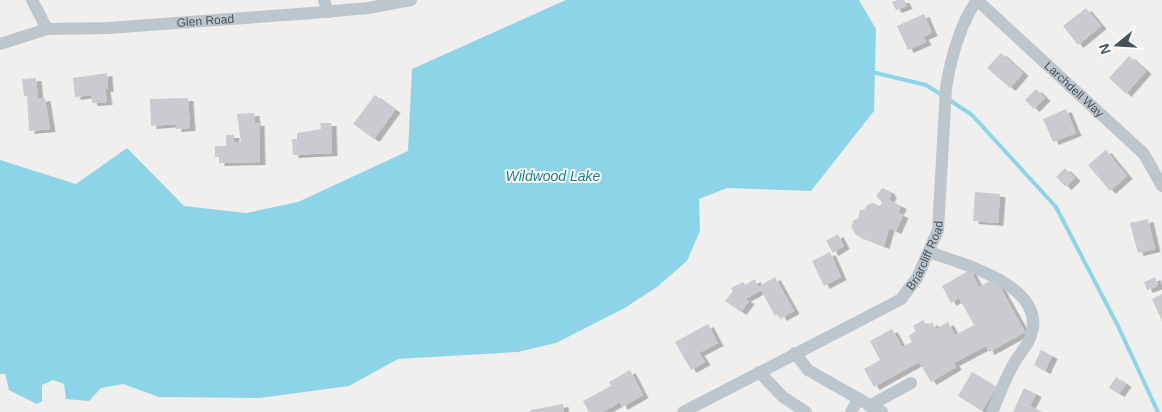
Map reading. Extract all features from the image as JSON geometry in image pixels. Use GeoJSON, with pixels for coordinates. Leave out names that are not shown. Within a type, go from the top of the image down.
{"type":"FeatureCollection","features":[{"type":"Feature","properties":{"kind":"street"},"geometry":{"type":"LineString","coordinates":[[32,0],[47,29]]}},
{"type":"Feature","properties":{"kind":"street","name":"Glen Road"},"geometry":{"type":"LineString","coordinates":[[0,44],[47,29],[108,28],[326,6],[368,8],[411,0]]}},
{"type":"Feature","properties":{"kind":"street","name":"Briarcliff Road"},"geometry":{"type":"LineString","coordinates":[[683,412],[901,298],[917,278],[938,230],[944,110],[949,66],[969,12],[977,0]]}},
{"type":"Feature","properties":{"kind":"street","name":"Larchdell Way"},"geometry":{"type":"LineString","coordinates":[[977,0],[1144,154],[1162,186]]}},
{"type":"Feature","properties":{"kind":"street"},"geometry":{"type":"LineString","coordinates":[[929,252],[995,275],[1018,293],[1032,313],[1033,326],[1031,337],[1012,367],[992,412]]}},
{"type":"Feature","properties":{"kind":"street"},"geometry":{"type":"LineString","coordinates":[[795,353],[808,370],[863,403],[882,412]]}},
{"type":"Feature","properties":{"kind":"street"},"geometry":{"type":"LineString","coordinates":[[759,372],[783,397],[806,412]]}},
{"type":"Feature","properties":{"kind":"street"},"geometry":{"type":"LineString","coordinates":[[851,412],[863,403],[911,383]]}},
{"type":"Feature","properties":{"kind":"water","name":"Wildwood Lake"},"geometry":{"type":"Polygon","coordinates":[[[566,0],[859,0],[876,29],[874,111],[811,191],[727,188],[699,199],[700,231],[687,261],[657,287],[623,309],[556,343],[518,352],[398,359],[349,386],[260,398],[159,397],[123,384],[101,388],[89,401],[66,399],[64,384],[53,380],[42,385],[42,401],[37,404],[9,390],[5,374],[0,374],[0,160],[76,184],[127,148],[184,206],[246,213],[298,202],[408,151],[412,69],[566,0]]]}},
{"type":"Feature","properties":{"kind":"building"},"geometry":{"type":"Polygon","coordinates":[[[904,0],[907,6],[896,10],[892,2],[904,0]]]}},
{"type":"Feature","properties":{"kind":"building"},"geometry":{"type":"Polygon","coordinates":[[[1086,8],[1101,26],[1078,45],[1063,26],[1086,8]]]}},
{"type":"Feature","properties":{"kind":"building"},"geometry":{"type":"Polygon","coordinates":[[[924,14],[932,33],[923,37],[926,42],[908,50],[897,26],[924,14]]]}},
{"type":"Feature","properties":{"kind":"building"},"geometry":{"type":"Polygon","coordinates":[[[1001,53],[1023,73],[1010,88],[987,68],[1001,53]]]}},
{"type":"Feature","properties":{"kind":"building"},"geometry":{"type":"Polygon","coordinates":[[[1129,56],[1146,71],[1126,94],[1109,78],[1129,56]]]}},
{"type":"Feature","properties":{"kind":"building"},"geometry":{"type":"Polygon","coordinates":[[[107,73],[108,89],[105,89],[107,102],[92,103],[91,95],[75,97],[73,78],[107,73]]]}},
{"type":"Feature","properties":{"kind":"building"},"geometry":{"type":"Polygon","coordinates":[[[36,78],[38,99],[45,98],[50,129],[29,131],[27,96],[24,96],[22,79],[36,78]]]}},
{"type":"Feature","properties":{"kind":"building"},"geometry":{"type":"Polygon","coordinates":[[[1036,89],[1045,98],[1034,109],[1025,100],[1036,89]]]}},
{"type":"Feature","properties":{"kind":"building"},"geometry":{"type":"Polygon","coordinates":[[[375,95],[395,110],[374,139],[353,124],[375,95]]]}},
{"type":"Feature","properties":{"kind":"building"},"geometry":{"type":"Polygon","coordinates":[[[188,98],[190,128],[176,129],[176,124],[151,126],[150,99],[188,98]]]}},
{"type":"Feature","properties":{"kind":"building"},"geometry":{"type":"Polygon","coordinates":[[[1066,109],[1076,133],[1053,142],[1043,119],[1066,109]]]}},
{"type":"Feature","properties":{"kind":"building"},"geometry":{"type":"Polygon","coordinates":[[[254,113],[255,123],[259,123],[260,162],[219,163],[219,157],[215,157],[215,146],[226,146],[226,135],[234,135],[234,142],[241,142],[237,114],[254,113]]]}},
{"type":"Feature","properties":{"kind":"building"},"geometry":{"type":"Polygon","coordinates":[[[320,123],[331,123],[332,153],[293,155],[292,139],[297,139],[297,133],[321,129],[320,123]]]}},
{"type":"Feature","properties":{"kind":"building"},"geometry":{"type":"Polygon","coordinates":[[[1106,150],[1127,176],[1110,191],[1088,165],[1106,150]]]}},
{"type":"Feature","properties":{"kind":"building"},"geometry":{"type":"Polygon","coordinates":[[[1065,168],[1075,178],[1066,187],[1056,177],[1065,168]]]}},
{"type":"Feature","properties":{"kind":"building"},"geometry":{"type":"Polygon","coordinates":[[[882,188],[889,191],[891,195],[889,200],[901,206],[898,213],[903,215],[896,231],[889,228],[884,246],[856,235],[851,227],[854,220],[858,219],[860,210],[873,203],[880,206],[882,202],[876,196],[882,188]]]}},
{"type":"Feature","properties":{"kind":"building"},"geometry":{"type":"Polygon","coordinates":[[[975,192],[1000,194],[998,223],[973,221],[975,192]]]}},
{"type":"Feature","properties":{"kind":"building"},"geometry":{"type":"Polygon","coordinates":[[[1148,219],[1155,249],[1138,253],[1130,223],[1148,219]]]}},
{"type":"Feature","properties":{"kind":"building"},"geometry":{"type":"Polygon","coordinates":[[[838,234],[844,246],[833,253],[826,241],[838,234]]]}},
{"type":"Feature","properties":{"kind":"building"},"geometry":{"type":"Polygon","coordinates":[[[830,252],[841,277],[824,286],[812,261],[830,252]]]}},
{"type":"Feature","properties":{"kind":"building"},"geometry":{"type":"Polygon","coordinates":[[[970,270],[979,287],[995,278],[1025,332],[989,352],[986,346],[954,363],[956,367],[931,382],[919,362],[874,387],[864,369],[880,360],[870,341],[892,329],[902,347],[912,342],[909,336],[916,331],[913,326],[923,320],[927,326],[932,322],[936,329],[948,322],[955,335],[974,325],[959,298],[951,303],[942,286],[970,270]]]}},
{"type":"Feature","properties":{"kind":"building"},"geometry":{"type":"Polygon","coordinates":[[[775,277],[794,311],[781,318],[779,313],[775,316],[761,290],[745,299],[749,301],[741,312],[725,301],[733,291],[731,288],[743,282],[745,285],[755,279],[758,287],[775,277]]]}},
{"type":"Feature","properties":{"kind":"building"},"geometry":{"type":"Polygon","coordinates":[[[1155,277],[1158,286],[1147,290],[1144,282],[1155,277]]]}},
{"type":"Feature","properties":{"kind":"building"},"geometry":{"type":"Polygon","coordinates":[[[1162,294],[1162,321],[1152,299],[1162,294]]]}},
{"type":"Feature","properties":{"kind":"building"},"geometry":{"type":"Polygon","coordinates":[[[708,324],[718,343],[699,353],[705,362],[691,370],[675,342],[708,324]]]}},
{"type":"Feature","properties":{"kind":"building"},"geometry":{"type":"Polygon","coordinates":[[[1041,350],[1052,356],[1045,371],[1034,365],[1041,350]]]}},
{"type":"Feature","properties":{"kind":"building"},"geometry":{"type":"Polygon","coordinates":[[[630,370],[643,395],[622,407],[620,402],[603,412],[589,412],[583,401],[611,386],[609,382],[630,370]]]}},
{"type":"Feature","properties":{"kind":"building"},"geometry":{"type":"Polygon","coordinates":[[[972,372],[996,387],[982,411],[958,396],[972,372]]]}},
{"type":"Feature","properties":{"kind":"building"},"geometry":{"type":"Polygon","coordinates":[[[1116,377],[1126,384],[1119,394],[1109,388],[1116,377]]]}},
{"type":"Feature","properties":{"kind":"building"},"geometry":{"type":"Polygon","coordinates":[[[1024,388],[1036,394],[1030,406],[1042,412],[1013,412],[1024,388]]]}},
{"type":"Feature","properties":{"kind":"building"},"geometry":{"type":"Polygon","coordinates":[[[563,404],[564,412],[530,412],[530,410],[563,404]]]}},
{"type":"Feature","properties":{"kind":"waterway"},"geometry":{"type":"LineString","coordinates":[[872,72],[926,85],[942,95]]}},
{"type":"Feature","properties":{"kind":"waterway"},"geometry":{"type":"LineString","coordinates":[[948,99],[972,115],[1056,207],[1118,326],[1158,412]]}}]}
